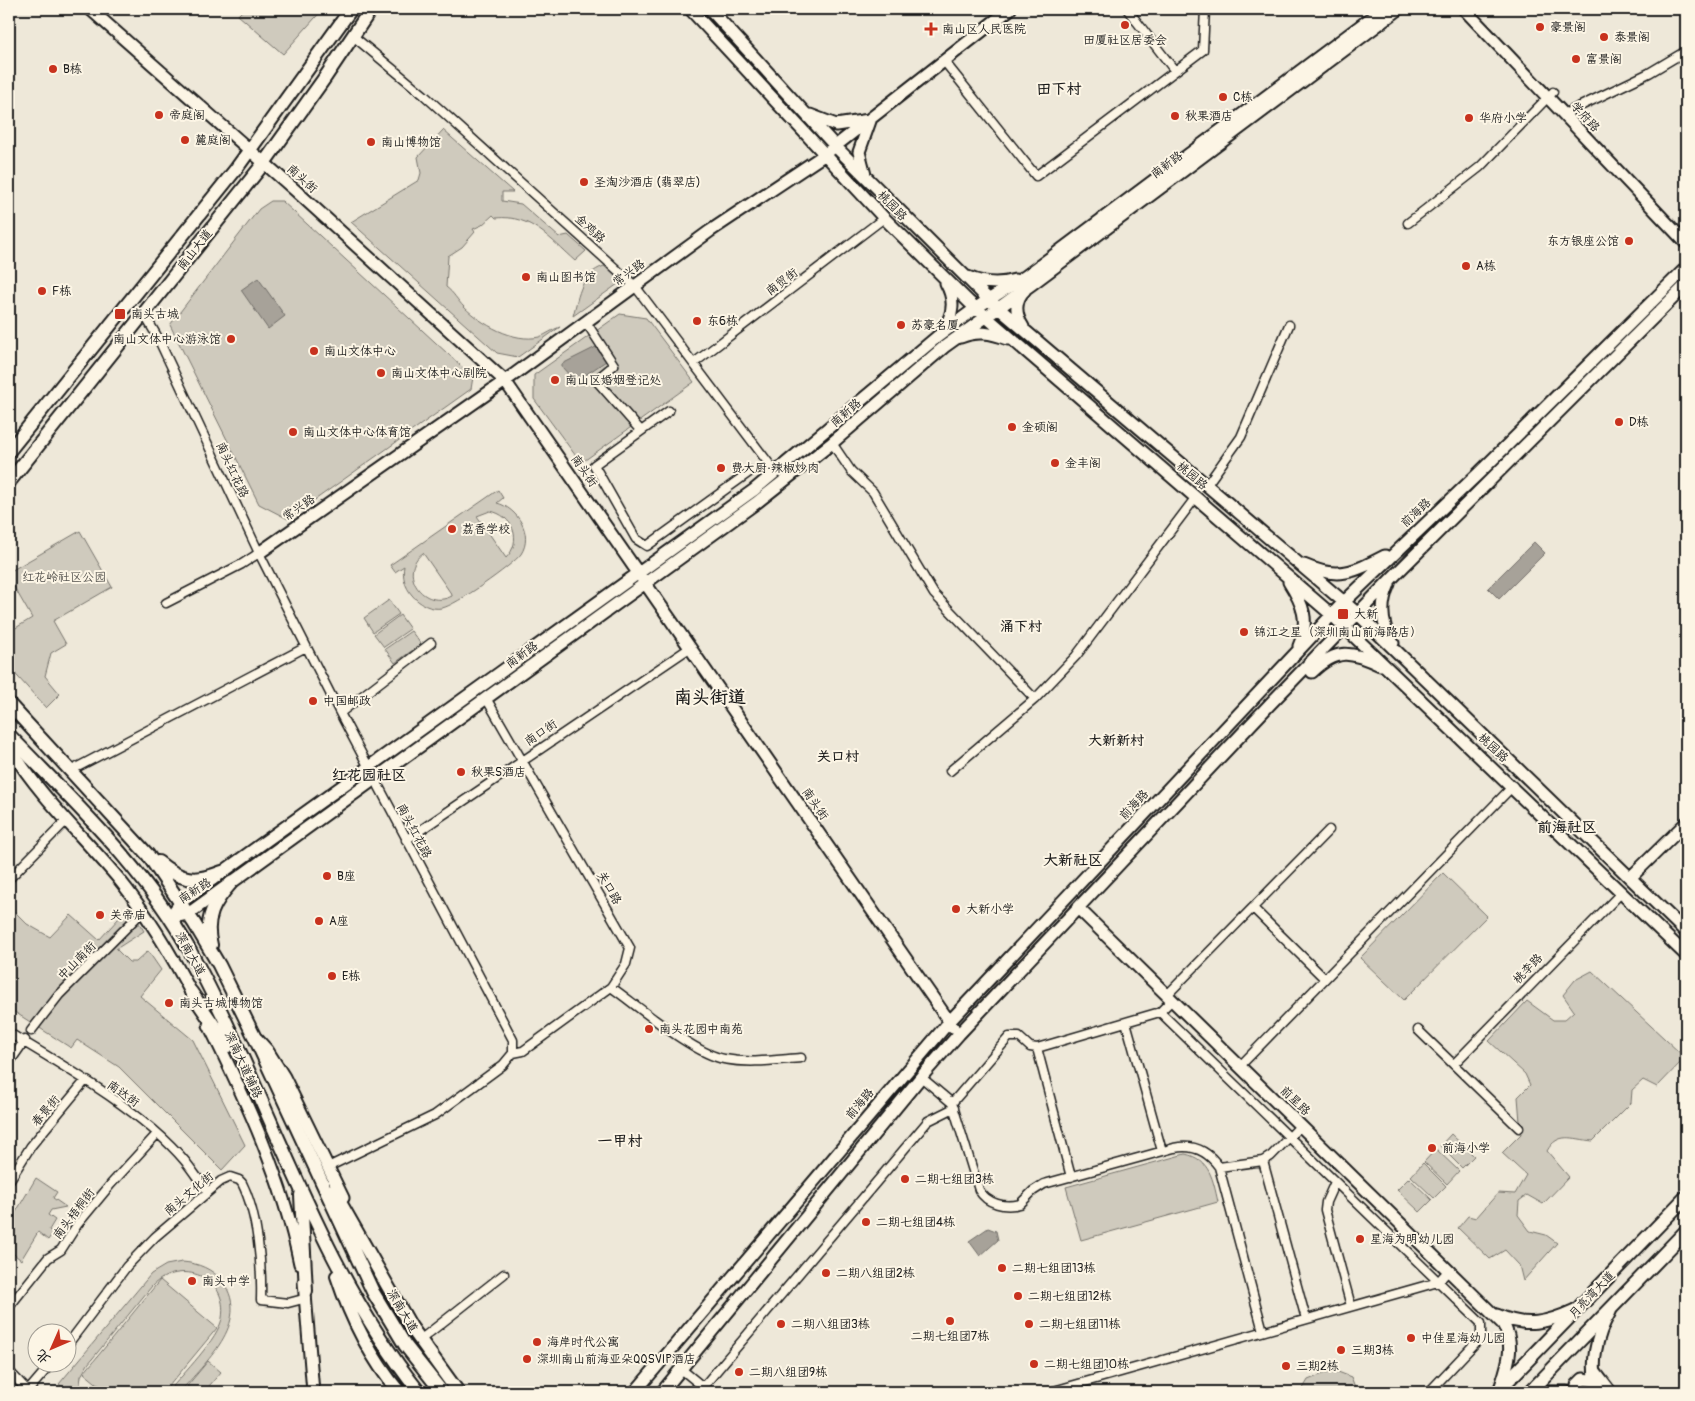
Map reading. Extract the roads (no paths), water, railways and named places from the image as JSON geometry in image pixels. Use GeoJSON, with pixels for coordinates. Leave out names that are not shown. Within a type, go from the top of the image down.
{"type":"FeatureCollection","features":[{"type":"Feature","properties":{"kind":"main road","name":"南头街"},"geometry":{"type":"LineString","coordinates":[[90,9],[250,150],[505,381],[639,571],[959,1034]]}},
{"type":"Feature","properties":{"kind":"main road","name":"南山大道"},"geometry":{"type":"LineString","coordinates":[[9,451],[250,150],[351,9]]}},
{"type":"Feature","properties":{"kind":"main road","name":"南山大道"},"geometry":{"type":"LineString","coordinates":[[9,482],[264,163],[371,9]]}},
{"type":"Feature","properties":{"kind":"main road","name":"桃园路"},"geometry":{"type":"LineString","coordinates":[[690,9],[824,156],[976,308],[1332,615],[1513,786],[1686,954]]}},
{"type":"Feature","properties":{"kind":"main road","name":"桃园路"},"geometry":{"type":"LineString","coordinates":[[710,9],[836,147],[993,304],[1290,559],[1358,614],[1686,932]]}},
{"type":"Feature","properties":{"kind":"main road","name":"常兴路"},"geometry":{"type":"LineString","coordinates":[[258,553],[505,381],[710,231],[824,156],[1010,9]]}},
{"type":"Feature","properties":{"kind":"main road","name":"南新路"},"geometry":{"type":"LineString","coordinates":[[1029,280],[1384,9]]}},
{"type":"Feature","properties":{"kind":"main road","name":"南新路"},"geometry":{"type":"LineString","coordinates":[[170,918],[188,914],[756,502],[832,443],[976,308],[993,304],[1029,280],[1399,9]]}},
{"type":"Feature","properties":{"kind":"main road","name":"学府路"},"geometry":{"type":"LineString","coordinates":[[1464,9],[1686,234]]}},
{"type":"Feature","properties":{"kind":"main road","name":"学府路"},"geometry":{"type":"LineString","coordinates":[[1475,9],[1550,95]]}},
{"type":"Feature","properties":{"kind":"main road"},"geometry":{"type":"LineString","coordinates":[[804,112],[836,125],[870,119],[859,152],[862,170],[868,180]]}},
{"type":"Feature","properties":{"kind":"main road","name":"学府路"},"geometry":{"type":"LineString","coordinates":[[1567,112],[1686,243]]}},
{"type":"Feature","properties":{"kind":"main road","name":"前海路"},"geometry":{"type":"LineString","coordinates":[[635,1392],[949,1022],[1344,602],[1480,472],[1686,268]]}},
{"type":"Feature","properties":{"kind":"main road"},"geometry":{"type":"LineString","coordinates":[[958,270],[971,278],[985,283],[1029,280]]}},
{"type":"Feature","properties":{"kind":"main road"},"geometry":{"type":"LineString","coordinates":[[940,273],[949,288],[953,305],[950,320],[940,342]]}},
{"type":"Feature","properties":{"kind":"main road"},"geometry":{"type":"LineString","coordinates":[[1029,280],[1022,292],[1017,307],[1021,324],[1029,335]]}},
{"type":"Feature","properties":{"kind":"main road"},"geometry":{"type":"LineString","coordinates":[[662,1392],[921,1077],[959,1034],[1271,703],[1393,577],[1686,285]]}},
{"type":"Feature","properties":{"kind":"main road","name":"南新路"},"geometry":{"type":"LineString","coordinates":[[170,918],[181,902],[367,766],[776,473],[940,342],[985,316],[993,304]]}},
{"type":"Feature","properties":{"kind":"main road"},"geometry":{"type":"LineString","coordinates":[[940,342],[979,332],[996,334],[1013,340]]}},
{"type":"Feature","properties":{"kind":"main road"},"geometry":{"type":"LineString","coordinates":[[1290,559],[1322,572],[1342,573],[1356,571],[1396,551]]}},
{"type":"Feature","properties":{"kind":"main road"},"geometry":{"type":"LineString","coordinates":[[1283,573],[1302,605],[1305,616],[1304,635],[1297,652]]}},
{"type":"Feature","properties":{"kind":"main road"},"geometry":{"type":"LineString","coordinates":[[1393,577],[1385,596],[1383,618],[1388,636],[1408,662]]}},
{"type":"Feature","properties":{"kind":"main road"},"geometry":{"type":"LineString","coordinates":[[1271,703],[1303,680],[1321,663],[1336,654],[1354,654],[1368,659],[1396,676]]}},
{"type":"Feature","properties":{"kind":"main road","name":"深南大道"},"geometry":{"type":"LineString","coordinates":[[9,704],[148,855],[181,902],[219,965],[254,1036],[373,1292],[405,1346],[442,1392]]}},
{"type":"Feature","properties":{"kind":"main road","name":"深南大道"},"geometry":{"type":"LineString","coordinates":[[9,735],[118,848],[149,886],[170,918],[205,980],[324,1240],[368,1320],[419,1392]]}},
{"type":"Feature","properties":{"kind":"main road","name":"深南大道辅路"},"geometry":{"type":"LineString","coordinates":[[9,746],[29,778],[67,820],[143,911],[160,935],[191,992],[257,1128],[288,1213],[306,1295],[313,1392]]}},
{"type":"Feature","properties":{"kind":"main road"},"geometry":{"type":"LineString","coordinates":[[1630,878],[1686,823]]}},
{"type":"Feature","properties":{"kind":"main road"},"geometry":{"type":"LineString","coordinates":[[148,855],[175,874],[189,879],[201,880],[222,872]]}},
{"type":"Feature","properties":{"kind":"main road"},"geometry":{"type":"LineString","coordinates":[[219,965],[211,946],[208,925],[215,902],[231,883]]}},
{"type":"Feature","properties":{"kind":"main road","name":"前星路"},"geometry":{"type":"LineString","coordinates":[[1078,908],[1493,1313],[1507,1331],[1510,1341],[1508,1360],[1499,1390]]}},
{"type":"Feature","properties":{"kind":"main road"},"geometry":{"type":"LineString","coordinates":[[191,992],[250,1077]]}},
{"type":"Feature","properties":{"kind":"main road","name":"深南大道辅路"},"geometry":{"type":"LineString","coordinates":[[254,1036],[276,1063],[374,1260]]}},
{"type":"Feature","properties":{"kind":"main road","name":"深南大道"},"geometry":{"type":"LineString","coordinates":[[294,1120],[374,1260],[390,1293],[420,1340],[458,1392]]}},
{"type":"Feature","properties":{"kind":"main road"},"geometry":{"type":"LineString","coordinates":[[300,1188],[306,1295]]}},
{"type":"Feature","properties":{"kind":"main road","name":"月亮湾大道"},"geometry":{"type":"LineString","coordinates":[[1499,1390],[1686,1197]]}},
{"type":"Feature","properties":{"kind":"main road","name":"月亮湾大道"},"geometry":{"type":"LineString","coordinates":[[1530,1392],[1686,1231]]}},
{"type":"Feature","properties":{"kind":"main road","name":"深南大道"},"geometry":{"type":"LineString","coordinates":[[324,1240],[354,1324],[373,1358],[399,1392]]}},
{"type":"Feature","properties":{"kind":"main road"},"geometry":{"type":"LineString","coordinates":[[1597,1387],[1594,1367],[1597,1341],[1615,1304]]}},
{"type":"Feature","properties":{"kind":"main road","name":"前星路"},"geometry":{"type":"LineString","coordinates":[[1493,1313],[1516,1322],[1537,1324],[1556,1319],[1580,1308]]}},
{"type":"Feature","properties":{"kind":"main road"},"geometry":{"type":"LineString","coordinates":[[1577,1392],[1577,1385],[1583,1379],[1597,1387]]}},
{"type":"Feature","properties":{"kind":"main road"},"geometry":{"type":"LineString","coordinates":[[1548,1392],[1567,1392]]}},
{"type":"Feature","properties":{"kind":"street"},"geometry":{"type":"LineString","coordinates":[[1127,9],[1175,71]]}},
{"type":"Feature","properties":{"kind":"street"},"geometry":{"type":"LineString","coordinates":[[944,61],[1036,176],[1203,50],[1205,9]]}},
{"type":"Feature","properties":{"kind":"street","name":"金鸡路"},"geometry":{"type":"LineString","coordinates":[[353,36],[424,96],[636,286],[776,473]]}},
{"type":"Feature","properties":{"kind":"street"},"geometry":{"type":"LineString","coordinates":[[1567,112],[1650,73],[1686,51]]}},
{"type":"Feature","properties":{"kind":"street"},"geometry":{"type":"LineString","coordinates":[[1408,224],[1480,166],[1550,95]]}},
{"type":"Feature","properties":{"kind":"street","name":"南贸街"},"geometry":{"type":"LineString","coordinates":[[694,363],[884,218]]}},
{"type":"Feature","properties":{"kind":"street","name":"南头红花路"},"geometry":{"type":"LineString","coordinates":[[144,314],[157,336],[258,553],[367,766],[513,1040],[513,1053]]}},
{"type":"Feature","properties":{"kind":"street"},"geometry":{"type":"LineString","coordinates":[[586,322],[614,365],[596,380],[641,431]]}},
{"type":"Feature","properties":{"kind":"street"},"geometry":{"type":"LineString","coordinates":[[1206,486],[1241,437],[1289,324]]}},
{"type":"Feature","properties":{"kind":"street"},"geometry":{"type":"LineString","coordinates":[[669,411],[594,465],[636,539],[647,546],[750,471]]}},
{"type":"Feature","properties":{"kind":"street"},"geometry":{"type":"LineString","coordinates":[[832,443],[851,471],[873,492],[934,594],[1035,699]]}},
{"type":"Feature","properties":{"kind":"street"},"geometry":{"type":"LineString","coordinates":[[950,771],[1035,699],[1076,656],[1196,497]]}},
{"type":"Feature","properties":{"kind":"street"},"geometry":{"type":"LineString","coordinates":[[166,603],[242,564],[258,553]]}},
{"type":"Feature","properties":{"kind":"street"},"geometry":{"type":"LineString","coordinates":[[340,713],[430,643]]}},
{"type":"Feature","properties":{"kind":"street"},"geometry":{"type":"LineString","coordinates":[[70,771],[306,646]]}},
{"type":"Feature","properties":{"kind":"street","name":"南口街"},"geometry":{"type":"LineString","coordinates":[[406,840],[691,647]]}},
{"type":"Feature","properties":{"kind":"street","name":"关口路"},"geometry":{"type":"LineString","coordinates":[[486,698],[523,759],[630,948],[626,964],[611,987],[523,1051],[513,1053]]}},
{"type":"Feature","properties":{"kind":"street"},"geometry":{"type":"LineString","coordinates":[[1240,1066],[1513,786]]}},
{"type":"Feature","properties":{"kind":"street"},"geometry":{"type":"LineString","coordinates":[[9,879],[67,820]]}},
{"type":"Feature","properties":{"kind":"street"},"geometry":{"type":"LineString","coordinates":[[680,1368],[703,1387],[928,1121],[953,1105],[1006,1039],[1013,1036],[1019,1037],[1030,1046],[1037,1048],[1160,1012],[1170,997],[1252,908],[1329,830]]}},
{"type":"Feature","properties":{"kind":"street","name":"桃李路"},"geometry":{"type":"LineString","coordinates":[[1454,1064],[1622,892]]}},
{"type":"Feature","properties":{"kind":"street"},"geometry":{"type":"LineString","coordinates":[[1252,908],[1325,979]]}},
{"type":"Feature","properties":{"kind":"street","name":"中山南街"},"geometry":{"type":"LineString","coordinates":[[31,1031],[58,995],[143,911]]}},
{"type":"Feature","properties":{"kind":"street"},"geometry":{"type":"LineString","coordinates":[[611,987],[700,1051],[708,1054],[722,1059],[749,1063],[801,1058]]}},
{"type":"Feature","properties":{"kind":"street"},"geometry":{"type":"LineString","coordinates":[[1160,1012],[1482,1323],[1481,1337],[1429,1392]]}},
{"type":"Feature","properties":{"kind":"street"},"geometry":{"type":"LineString","coordinates":[[1126,1022],[1162,1151]]}},
{"type":"Feature","properties":{"kind":"street"},"geometry":{"type":"LineString","coordinates":[[1418,1030],[1519,1128]]}},
{"type":"Feature","properties":{"kind":"street","name":"南达街"},"geometry":{"type":"LineString","coordinates":[[9,1033],[25,1041],[129,1111],[185,1161],[208,1192]]}},
{"type":"Feature","properties":{"kind":"street"},"geometry":{"type":"LineString","coordinates":[[9,1063],[25,1041]]}},
{"type":"Feature","properties":{"kind":"street"},"geometry":{"type":"LineString","coordinates":[[1037,1048],[1071,1177]]}},
{"type":"Feature","properties":{"kind":"street"},"geometry":{"type":"LineString","coordinates":[[328,1167],[424,1122],[504,1065],[513,1053]]}},
{"type":"Feature","properties":{"kind":"street"},"geometry":{"type":"LineString","coordinates":[[921,1077],[953,1105],[976,1183],[982,1196],[989,1202],[1020,1204],[1038,1187],[1181,1146],[1198,1149],[1213,1159],[1219,1167],[1262,1332]]}},
{"type":"Feature","properties":{"kind":"street","name":"春景街"},"geometry":{"type":"LineString","coordinates":[[9,1181],[31,1146],[85,1081]]}},
{"type":"Feature","properties":{"kind":"street"},"geometry":{"type":"LineString","coordinates":[[1219,1167],[1263,1161],[1301,1125]]}},
{"type":"Feature","properties":{"kind":"street","name":"南头梧桐街"},"geometry":{"type":"LineString","coordinates":[[9,1307],[42,1265],[61,1250],[77,1225],[105,1191],[157,1134]]}},
{"type":"Feature","properties":{"kind":"street"},"geometry":{"type":"LineString","coordinates":[[1263,1161],[1306,1319]]}},
{"type":"Feature","properties":{"kind":"street","name":"南头文化街"},"geometry":{"type":"LineString","coordinates":[[78,1331],[127,1266],[155,1237],[208,1192],[230,1177],[239,1180],[245,1190],[258,1247],[261,1273],[261,1300],[288,1303],[306,1295]]}},
{"type":"Feature","properties":{"kind":"street"},"geometry":{"type":"LineString","coordinates":[[1336,1182],[1326,1202],[1325,1210],[1351,1306]]}},
{"type":"Feature","properties":{"kind":"street"},"geometry":{"type":"LineString","coordinates":[[1050,1392],[1438,1282],[1449,1270]]}},
{"type":"Feature","properties":{"kind":"street"},"geometry":{"type":"LineString","coordinates":[[420,1340],[504,1274]]}},
{"type":"Feature","properties":{"kind":"street"},"geometry":{"type":"LineString","coordinates":[[1594,1367],[1613,1392]]}},
{"type":"Feature","properties":{"kind":"street"},"geometry":{"type":"LineString","coordinates":[[9,1371],[27,1391],[42,1374]]}},
{"type":"Feature","properties":{"kind":"place","name":"田厦社区居委会"},"geometry":{"type":"Point","coordinates":[1125,25]}},
{"type":"Feature","properties":{"kind":"place","name":"豪景阁"},"geometry":{"type":"Point","coordinates":[1540,27]}},
{"type":"Feature","properties":{"kind":"place","name":"南山区人民医院"},"geometry":{"type":"Point","coordinates":[931,29]}},
{"type":"Feature","properties":{"kind":"place","name":"泰景阁"},"geometry":{"type":"Point","coordinates":[1604,37]}},
{"type":"Feature","properties":{"kind":"place","name":"富景阁"},"geometry":{"type":"Point","coordinates":[1576,59]}},
{"type":"Feature","properties":{"kind":"place","name":"B栋"},"geometry":{"type":"Point","coordinates":[53,69]}},
{"type":"Feature","properties":{"kind":"place","name":"C栋"},"geometry":{"type":"Point","coordinates":[1223,97]}},
{"type":"Feature","properties":{"kind":"place","name":"帝庭阁"},"geometry":{"type":"Point","coordinates":[159,115]}},
{"type":"Feature","properties":{"kind":"place","name":"秋果酒店"},"geometry":{"type":"Point","coordinates":[1175,116]}},
{"type":"Feature","properties":{"kind":"place","name":"华府小学"},"geometry":{"type":"Point","coordinates":[1469,118]}},
{"type":"Feature","properties":{"kind":"place","name":"麓庭阁"},"geometry":{"type":"Point","coordinates":[185,140]}},
{"type":"Feature","properties":{"kind":"place","name":"南山博物馆"},"geometry":{"type":"Point","coordinates":[371,142]}},
{"type":"Feature","properties":{"kind":"place","name":"圣淘沙酒店 (翡翠店)"},"geometry":{"type":"Point","coordinates":[584,182]}},
{"type":"Feature","properties":{"kind":"place","name":"东方银座公馆"},"geometry":{"type":"Point","coordinates":[1629,241]}},
{"type":"Feature","properties":{"kind":"place","name":"A栋"},"geometry":{"type":"Point","coordinates":[1466,266]}},
{"type":"Feature","properties":{"kind":"place","name":"南山图书馆"},"geometry":{"type":"Point","coordinates":[526,277]}},
{"type":"Feature","properties":{"kind":"place","name":"F栋"},"geometry":{"type":"Point","coordinates":[42,291]}},
{"type":"Feature","properties":{"kind":"place","name":"南头古城"},"geometry":{"type":"Point","coordinates":[120,314]}},
{"type":"Feature","properties":{"kind":"place","name":"东6栋"},"geometry":{"type":"Point","coordinates":[697,321]}},
{"type":"Feature","properties":{"kind":"place","name":"苏豪名厦"},"geometry":{"type":"Point","coordinates":[901,325]}},
{"type":"Feature","properties":{"kind":"place","name":"南山文体中心游泳馆"},"geometry":{"type":"Point","coordinates":[231,339]}},
{"type":"Feature","properties":{"kind":"place","name":"南山文体中心"},"geometry":{"type":"Point","coordinates":[314,351]}},
{"type":"Feature","properties":{"kind":"place","name":"南山文体中心剧院"},"geometry":{"type":"Point","coordinates":[381,373]}},
{"type":"Feature","properties":{"kind":"place","name":"南山区婚姻登记处"},"geometry":{"type":"Point","coordinates":[555,380]}},
{"type":"Feature","properties":{"kind":"place","name":"D栋"},"geometry":{"type":"Point","coordinates":[1619,422]}},
{"type":"Feature","properties":{"kind":"place","name":"金硕阁"},"geometry":{"type":"Point","coordinates":[1012,427]}},
{"type":"Feature","properties":{"kind":"place","name":"南山文体中心体育馆"},"geometry":{"type":"Point","coordinates":[293,432]}},
{"type":"Feature","properties":{"kind":"place","name":"金丰阁"},"geometry":{"type":"Point","coordinates":[1055,463]}},
{"type":"Feature","properties":{"kind":"place","name":"费大厨·辣椒炒肉"},"geometry":{"type":"Point","coordinates":[721,468]}},
{"type":"Feature","properties":{"kind":"place","name":"荔香学校"},"geometry":{"type":"Point","coordinates":[452,529]}},
{"type":"Feature","properties":{"kind":"place","name":"大新"},"geometry":{"type":"Point","coordinates":[1343,614]}},
{"type":"Feature","properties":{"kind":"place","name":"锦江之星（深圳南山前海路店）"},"geometry":{"type":"Point","coordinates":[1244,632]}},
{"type":"Feature","properties":{"kind":"place","name":"中国邮政"},"geometry":{"type":"Point","coordinates":[313,701]}},
{"type":"Feature","properties":{"kind":"place","name":"秋果S酒店"},"geometry":{"type":"Point","coordinates":[461,772]}},
{"type":"Feature","properties":{"kind":"place","name":"B座"},"geometry":{"type":"Point","coordinates":[327,876]}},
{"type":"Feature","properties":{"kind":"place","name":"大新小学"},"geometry":{"type":"Point","coordinates":[956,909]}},
{"type":"Feature","properties":{"kind":"place","name":"关帝庙"},"geometry":{"type":"Point","coordinates":[100,915]}},
{"type":"Feature","properties":{"kind":"place","name":"A座"},"geometry":{"type":"Point","coordinates":[319,921]}},
{"type":"Feature","properties":{"kind":"place","name":"E栋"},"geometry":{"type":"Point","coordinates":[332,976]}},
{"type":"Feature","properties":{"kind":"place","name":"南头古城博物馆"},"geometry":{"type":"Point","coordinates":[169,1003]}},
{"type":"Feature","properties":{"kind":"place","name":"南头花园中南苑"},"geometry":{"type":"Point","coordinates":[649,1029]}},
{"type":"Feature","properties":{"kind":"place","name":"前海小学"},"geometry":{"type":"Point","coordinates":[1432,1148]}},
{"type":"Feature","properties":{"kind":"place","name":"二期七组团3栋"},"geometry":{"type":"Point","coordinates":[905,1179]}},
{"type":"Feature","properties":{"kind":"place","name":"二期七组团4栋"},"geometry":{"type":"Point","coordinates":[866,1222]}},
{"type":"Feature","properties":{"kind":"place","name":"星海为明幼儿园"},"geometry":{"type":"Point","coordinates":[1360,1239]}},
{"type":"Feature","properties":{"kind":"place","name":"二期七组团13栋"},"geometry":{"type":"Point","coordinates":[1002,1268]}},
{"type":"Feature","properties":{"kind":"place","name":"二期八组团2栋"},"geometry":{"type":"Point","coordinates":[826,1273]}},
{"type":"Feature","properties":{"kind":"place","name":"南头中学"},"geometry":{"type":"Point","coordinates":[192,1281]}},
{"type":"Feature","properties":{"kind":"place","name":"二期七组团12栋"},"geometry":{"type":"Point","coordinates":[1018,1296]}},
{"type":"Feature","properties":{"kind":"place","name":"二期七组团7栋"},"geometry":{"type":"Point","coordinates":[950,1321]}},
{"type":"Feature","properties":{"kind":"place","name":"二期八组团3栋"},"geometry":{"type":"Point","coordinates":[781,1324]}},
{"type":"Feature","properties":{"kind":"place","name":"二期七组团11栋"},"geometry":{"type":"Point","coordinates":[1029,1324]}},
{"type":"Feature","properties":{"kind":"place","name":"中佳星海幼儿园"},"geometry":{"type":"Point","coordinates":[1411,1338]}},
{"type":"Feature","properties":{"kind":"place","name":"海岸时代公寓"},"geometry":{"type":"Point","coordinates":[537,1342]}},
{"type":"Feature","properties":{"kind":"place","name":"三期3栋"},"geometry":{"type":"Point","coordinates":[1341,1350]}},
{"type":"Feature","properties":{"kind":"place","name":"深圳南山前海亚朵QQSVIP酒店"},"geometry":{"type":"Point","coordinates":[527,1359]}},
{"type":"Feature","properties":{"kind":"place","name":"二期七组团10栋"},"geometry":{"type":"Point","coordinates":[1034,1364]}},
{"type":"Feature","properties":{"kind":"place","name":"三期2栋"},"geometry":{"type":"Point","coordinates":[1286,1366]}},
{"type":"Feature","properties":{"kind":"place","name":"二期八组团9栋"},"geometry":{"type":"Point","coordinates":[739,1372]}},
{"type":"Feature","properties":{"kind":"district","name":"田下村"},"geometry":{"type":"Point","coordinates":[1059,89]}},
{"type":"Feature","properties":{"kind":"district","name":"涌下村"},"geometry":{"type":"Point","coordinates":[1021,626]}},
{"type":"Feature","properties":{"kind":"district","name":"南头街道"},"geometry":{"type":"Point","coordinates":[710,697]}},
{"type":"Feature","properties":{"kind":"district","name":"大新新村"},"geometry":{"type":"Point","coordinates":[1116,740]}},
{"type":"Feature","properties":{"kind":"district","name":"关口村"},"geometry":{"type":"Point","coordinates":[838,756]}},
{"type":"Feature","properties":{"kind":"district","name":"红花园社区"},"geometry":{"type":"Point","coordinates":[369,775]}},
{"type":"Feature","properties":{"kind":"district","name":"前海社区"},"geometry":{"type":"Point","coordinates":[1567,827]}},
{"type":"Feature","properties":{"kind":"district","name":"大新社区"},"geometry":{"type":"Point","coordinates":[1073,860]}},
{"type":"Feature","properties":{"kind":"district","name":"一甲村"},"geometry":{"type":"Point","coordinates":[620,1141]}},
{"type":"Feature","properties":{"kind":"park label","name":"红花岭社区公园"},"geometry":{"type":"Point","coordinates":[64,577]}}]}
